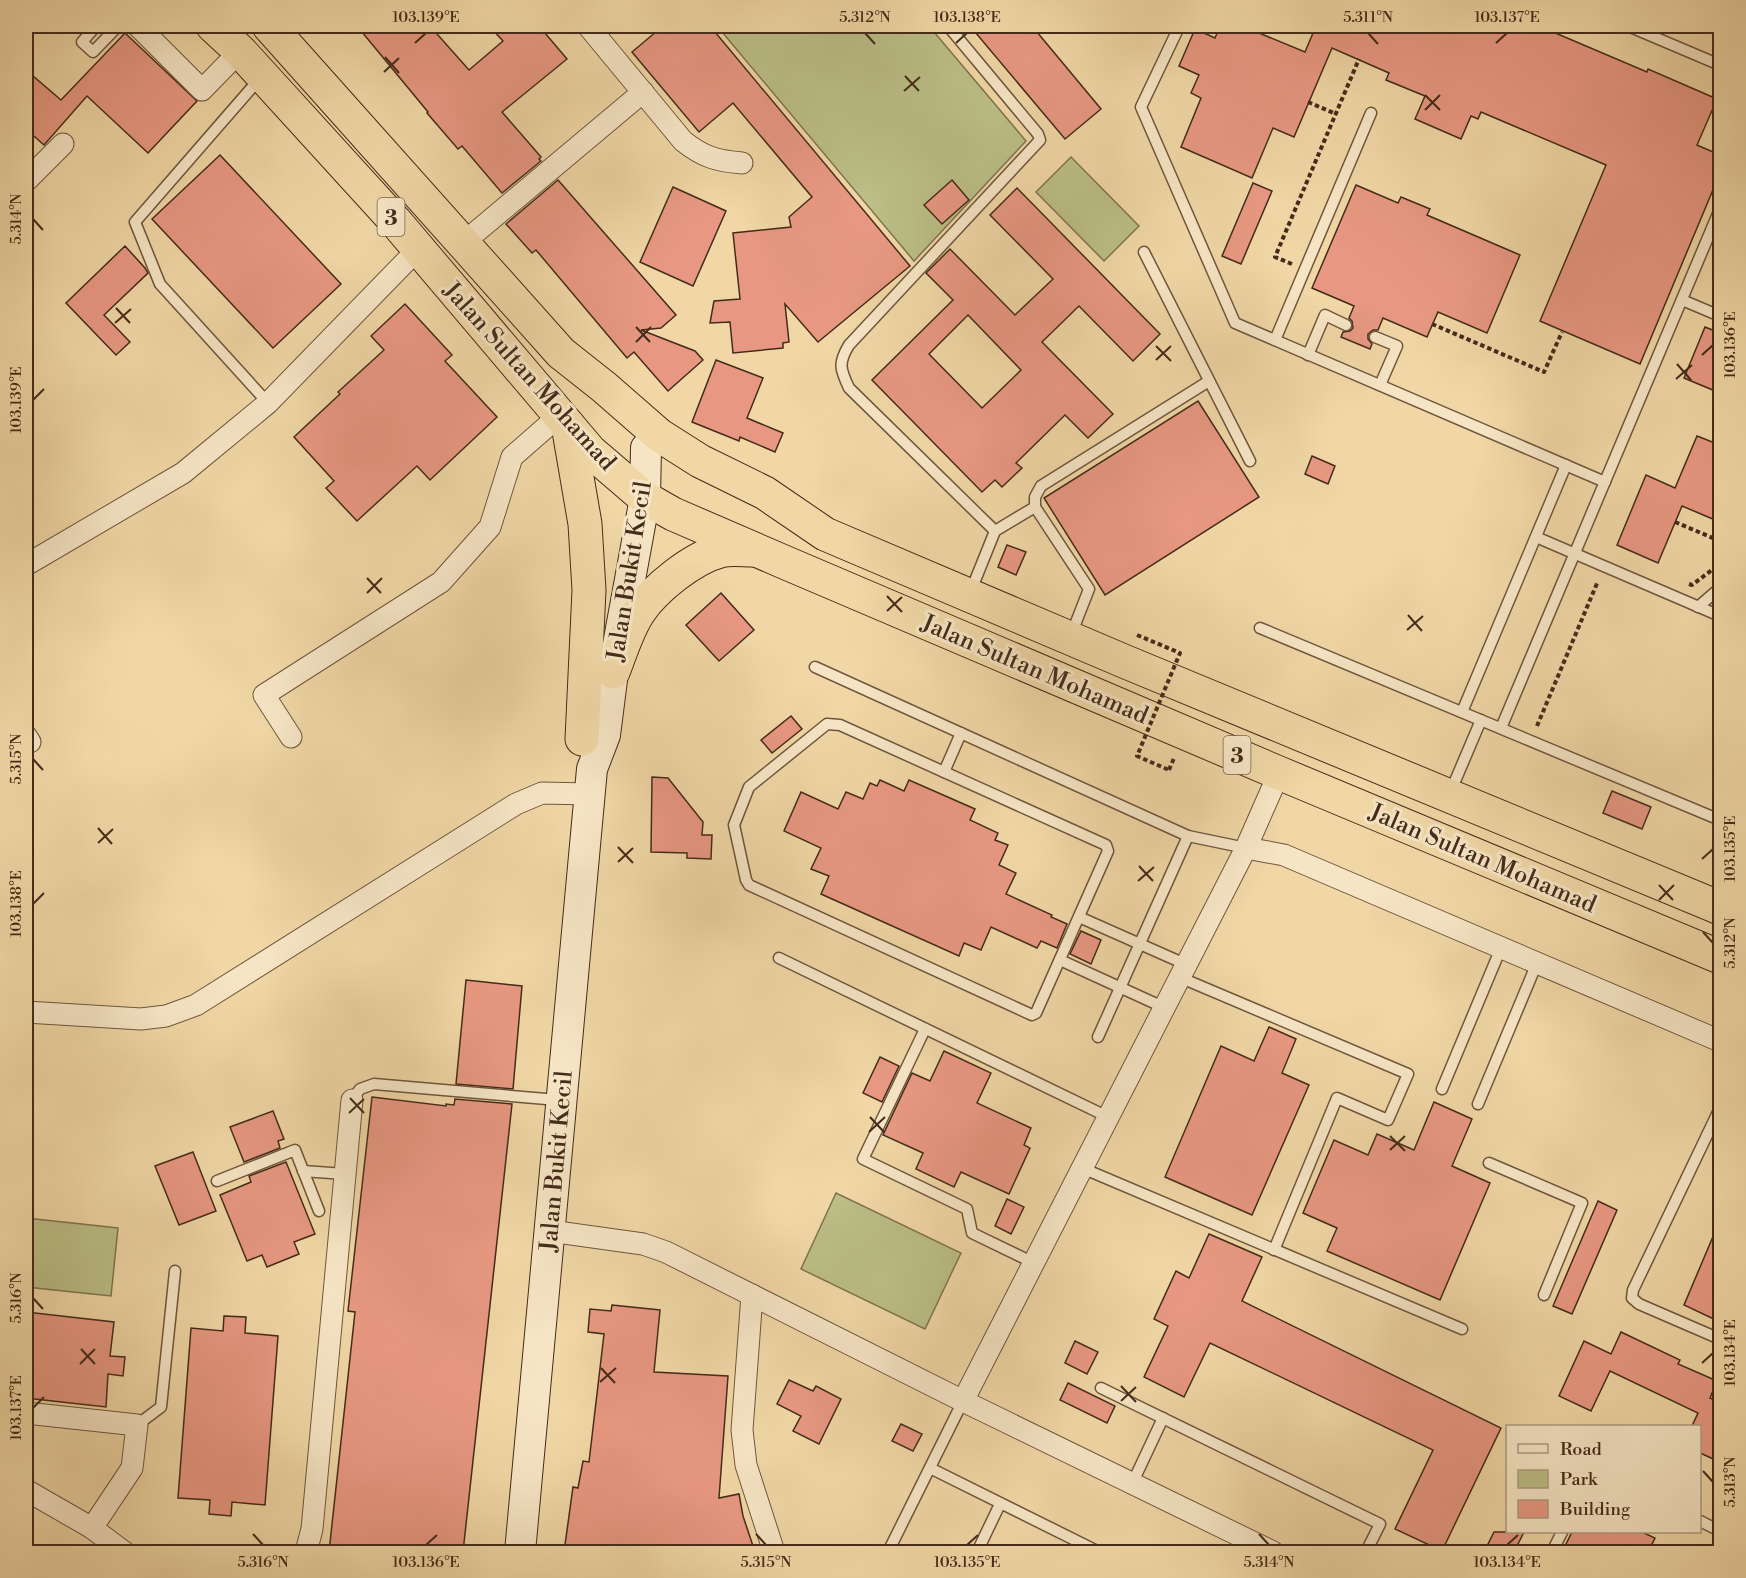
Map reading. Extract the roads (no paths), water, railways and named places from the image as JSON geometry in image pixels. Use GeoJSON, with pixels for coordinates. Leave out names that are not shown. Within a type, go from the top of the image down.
{"type":"FeatureCollection","features":[{"type":"Feature","properties":{"kind":"highway","name":"Jalan Sultan Mohamad"},"geometry":{"type":"LineString","coordinates":[[213,26],[240,51],[418,249],[590,451],[636,490],[673,514],[1279,773],[1720,957]]}},
{"type":"Feature","properties":{"kind":"highway"},"geometry":{"type":"LineString","coordinates":[[220,26],[240,51]]}},
{"type":"Feature","properties":{"kind":"highway","name":"Jalan Sultan Mohamad"},"geometry":{"type":"LineString","coordinates":[[269,26],[561,353],[659,435],[700,461],[765,493],[825,534],[1069,638],[1720,908]]}},
{"type":"Feature","properties":{"kind":"highway","name":"3"},"geometry":{"type":"LineString","coordinates":[[561,353],[646,448],[676,471],[710,488],[825,534]]}},
{"type":"Feature","properties":{"kind":"highway"},"geometry":{"type":"LineString","coordinates":[[564,420],[585,524],[589,580],[588,767]]}},
{"type":"Feature","properties":{"kind":"highway"},"geometry":{"type":"LineString","coordinates":[[613,672],[640,612],[670,579],[700,559],[722,550],[755,550]]}},
{"type":"Feature","properties":{"kind":"main road","name":"Jalan Bukit Kecil"},"geometry":{"type":"LineString","coordinates":[[520,1552],[562,1100],[588,767],[636,490],[646,448]]}},
{"type":"Feature","properties":{"kind":"main road","name":"Jalan Bukit Kecil"},"geometry":{"type":"LineString","coordinates":[[588,767],[605,735],[636,490]]}},
{"type":"Feature","properties":{"kind":"street"},"geometry":{"type":"LineString","coordinates":[[138,26],[202,90],[240,51]]}},
{"type":"Feature","properties":{"kind":"street"},"geometry":{"type":"LineString","coordinates":[[588,26],[683,141],[698,153],[713,159],[742,163]]}},
{"type":"Feature","properties":{"kind":"street"},"geometry":{"type":"LineString","coordinates":[[463,243],[643,92]]}},
{"type":"Feature","properties":{"kind":"street"},"geometry":{"type":"LineString","coordinates":[[26,180],[63,144]]}},
{"type":"Feature","properties":{"kind":"street"},"geometry":{"type":"LineString","coordinates":[[26,565],[183,473],[268,403],[418,249]]}},
{"type":"Feature","properties":{"kind":"street"},"geometry":{"type":"LineString","coordinates":[[291,737],[264,695],[441,582],[490,526],[512,457],[564,420]]}},
{"type":"Feature","properties":{"kind":"street"},"geometry":{"type":"LineString","coordinates":[[26,1012],[141,1019],[166,1016],[196,1005],[516,804],[588,767]]}},
{"type":"Feature","properties":{"kind":"street"},"geometry":{"type":"LineString","coordinates":[[963,1401],[1246,848],[1279,773]]}},
{"type":"Feature","properties":{"kind":"street"},"geometry":{"type":"LineString","coordinates":[[1246,848],[1284,855],[1720,1041]]}},
{"type":"Feature","properties":{"kind":"street"},"geometry":{"type":"LineString","coordinates":[[306,1552],[312,1529],[352,1100]]}},
{"type":"Feature","properties":{"kind":"street"},"geometry":{"type":"LineString","coordinates":[[550,1231],[643,1244],[666,1252],[963,1401],[1273,1552]]}},
{"type":"Feature","properties":{"kind":"street"},"geometry":{"type":"LineString","coordinates":[[752,1295],[742,1430],[746,1465],[774,1552]]}},
{"type":"Feature","properties":{"kind":"street"},"geometry":{"type":"LineString","coordinates":[[26,1413],[137,1425],[132,1468],[92,1528]]}},
{"type":"Feature","properties":{"kind":"street"},"geometry":{"type":"LineString","coordinates":[[26,1490],[92,1528],[124,1552]]}},
{"type":"Feature","properties":{"kind":"lane"},"geometry":{"type":"LineString","coordinates":[[96,26],[82,42],[93,52],[118,26]]}},
{"type":"Feature","properties":{"kind":"lane"},"geometry":{"type":"LineString","coordinates":[[948,26],[1038,134],[1040,140],[849,345],[842,357],[842,372],[849,388],[995,531]]}},
{"type":"Feature","properties":{"kind":"lane"},"geometry":{"type":"LineString","coordinates":[[1184,26],[1178,29],[1141,107],[1235,323],[1605,482]]}},
{"type":"Feature","properties":{"kind":"lane"},"geometry":{"type":"LineString","coordinates":[[1628,26],[1720,65]]}},
{"type":"Feature","properties":{"kind":"lane"},"geometry":{"type":"LineString","coordinates":[[262,76],[135,222],[160,284],[268,403]]}},
{"type":"Feature","properties":{"kind":"lane"},"geometry":{"type":"LineString","coordinates":[[1275,340],[1371,113]]}},
{"type":"Feature","properties":{"kind":"lane"},"geometry":{"type":"LineString","coordinates":[[1501,728],[1720,209]]}},
{"type":"Feature","properties":{"kind":"lane"},"geometry":{"type":"LineString","coordinates":[[1144,252],[1250,461]]}},
{"type":"Feature","properties":{"kind":"lane"},"geometry":{"type":"LineString","coordinates":[[1682,300],[1720,316]]}},
{"type":"Feature","properties":{"kind":"lane"},"geometry":{"type":"LineString","coordinates":[[1308,355],[1325,315],[1346,324]]}},
{"type":"Feature","properties":{"kind":"lane"},"geometry":{"type":"LineString","coordinates":[[1375,337],[1397,346],[1380,385]]}},
{"type":"Feature","properties":{"kind":"lane"},"geometry":{"type":"LineString","coordinates":[[1069,638],[1089,589],[1035,507],[1035,497],[1041,486],[1209,381]]}},
{"type":"Feature","properties":{"kind":"lane"},"geometry":{"type":"LineString","coordinates":[[1462,712],[1566,465]]}},
{"type":"Feature","properties":{"kind":"lane"},"geometry":{"type":"LineString","coordinates":[[969,596],[995,531],[1035,507]]}},
{"type":"Feature","properties":{"kind":"lane"},"geometry":{"type":"LineString","coordinates":[[1536,537],[1720,616]]}},
{"type":"Feature","properties":{"kind":"lane"},"geometry":{"type":"LineString","coordinates":[[1698,607],[1720,588]]}},
{"type":"Feature","properties":{"kind":"lane"},"geometry":{"type":"LineString","coordinates":[[1260,628],[1720,820]]}},
{"type":"Feature","properties":{"kind":"lane"},"geometry":{"type":"LineString","coordinates":[[815,667],[1188,836],[1246,848]]}},
{"type":"Feature","properties":{"kind":"lane"},"geometry":{"type":"LineString","coordinates":[[1449,796],[1481,720]]}},
{"type":"Feature","properties":{"kind":"lane"},"geometry":{"type":"LineString","coordinates":[[828,724],[840,725],[944,772],[1106,845],[1108,851],[1036,1013],[1032,1015],[752,888],[746,880],[734,825],[749,787],[828,724]]}},
{"type":"Feature","properties":{"kind":"lane"},"geometry":{"type":"LineString","coordinates":[[944,772],[961,733]]}},
{"type":"Feature","properties":{"kind":"lane"},"geometry":{"type":"LineString","coordinates":[[1098,1037],[1188,836]]}},
{"type":"Feature","properties":{"kind":"lane"},"geometry":{"type":"LineString","coordinates":[[1079,917],[1139,944],[1182,971],[1408,1074],[1389,1120],[1337,1098],[1274,1250]]}},
{"type":"Feature","properties":{"kind":"lane"},"geometry":{"type":"LineString","coordinates":[[1442,1089],[1501,948]]}},
{"type":"Feature","properties":{"kind":"lane"},"geometry":{"type":"LineString","coordinates":[[779,958],[1108,1117]]}},
{"type":"Feature","properties":{"kind":"lane"},"geometry":{"type":"LineString","coordinates":[[1060,960],[1163,1007]]}},
{"type":"Feature","properties":{"kind":"lane"},"geometry":{"type":"LineString","coordinates":[[1478,1104],[1537,963]]}},
{"type":"Feature","properties":{"kind":"lane"},"geometry":{"type":"LineString","coordinates":[[925,1029],[863,1159],[967,1209],[972,1233],[1034,1263]]}},
{"type":"Feature","properties":{"kind":"lane"},"geometry":{"type":"LineString","coordinates":[[352,1100],[360,1089],[374,1084],[562,1100]]}},
{"type":"Feature","properties":{"kind":"lane"},"geometry":{"type":"LineString","coordinates":[[1720,1108],[1633,1290],[1632,1298],[1639,1304],[1720,1339]]}},
{"type":"Feature","properties":{"kind":"lane"},"geometry":{"type":"LineString","coordinates":[[217,1181],[295,1150],[319,1211]]}},
{"type":"Feature","properties":{"kind":"lane"},"geometry":{"type":"LineString","coordinates":[[1489,1163],[1582,1203],[1544,1295]]}},
{"type":"Feature","properties":{"kind":"lane"},"geometry":{"type":"LineString","coordinates":[[1082,1168],[1462,1329]]}},
{"type":"Feature","properties":{"kind":"lane"},"geometry":{"type":"LineString","coordinates":[[303,1171],[345,1174]]}},
{"type":"Feature","properties":{"kind":"lane"},"geometry":{"type":"LineString","coordinates":[[137,1425],[161,1407],[175,1271]]}},
{"type":"Feature","properties":{"kind":"lane"},"geometry":{"type":"LineString","coordinates":[[1101,1388],[1380,1524],[1366,1552]]}},
{"type":"Feature","properties":{"kind":"lane"},"geometry":{"type":"LineString","coordinates":[[888,1552],[963,1401]]}},
{"type":"Feature","properties":{"kind":"lane"},"geometry":{"type":"LineString","coordinates":[[1132,1484],[1163,1418]]}},
{"type":"Feature","properties":{"kind":"lane"},"geometry":{"type":"LineString","coordinates":[[930,1468],[1099,1552]]}},
{"type":"Feature","properties":{"kind":"lane"},"geometry":{"type":"LineString","coordinates":[[976,1552],[1000,1504]]}},
{"type":"Feature","properties":{"kind":"lane"},"geometry":{"type":"LineString","coordinates":[[1701,1522],[1720,1531]]}},
{"type":"Feature","properties":{"kind":"lane"},"geometry":{"type":"LineString","coordinates":[[1552,1552],[1562,1533]]}}]}
